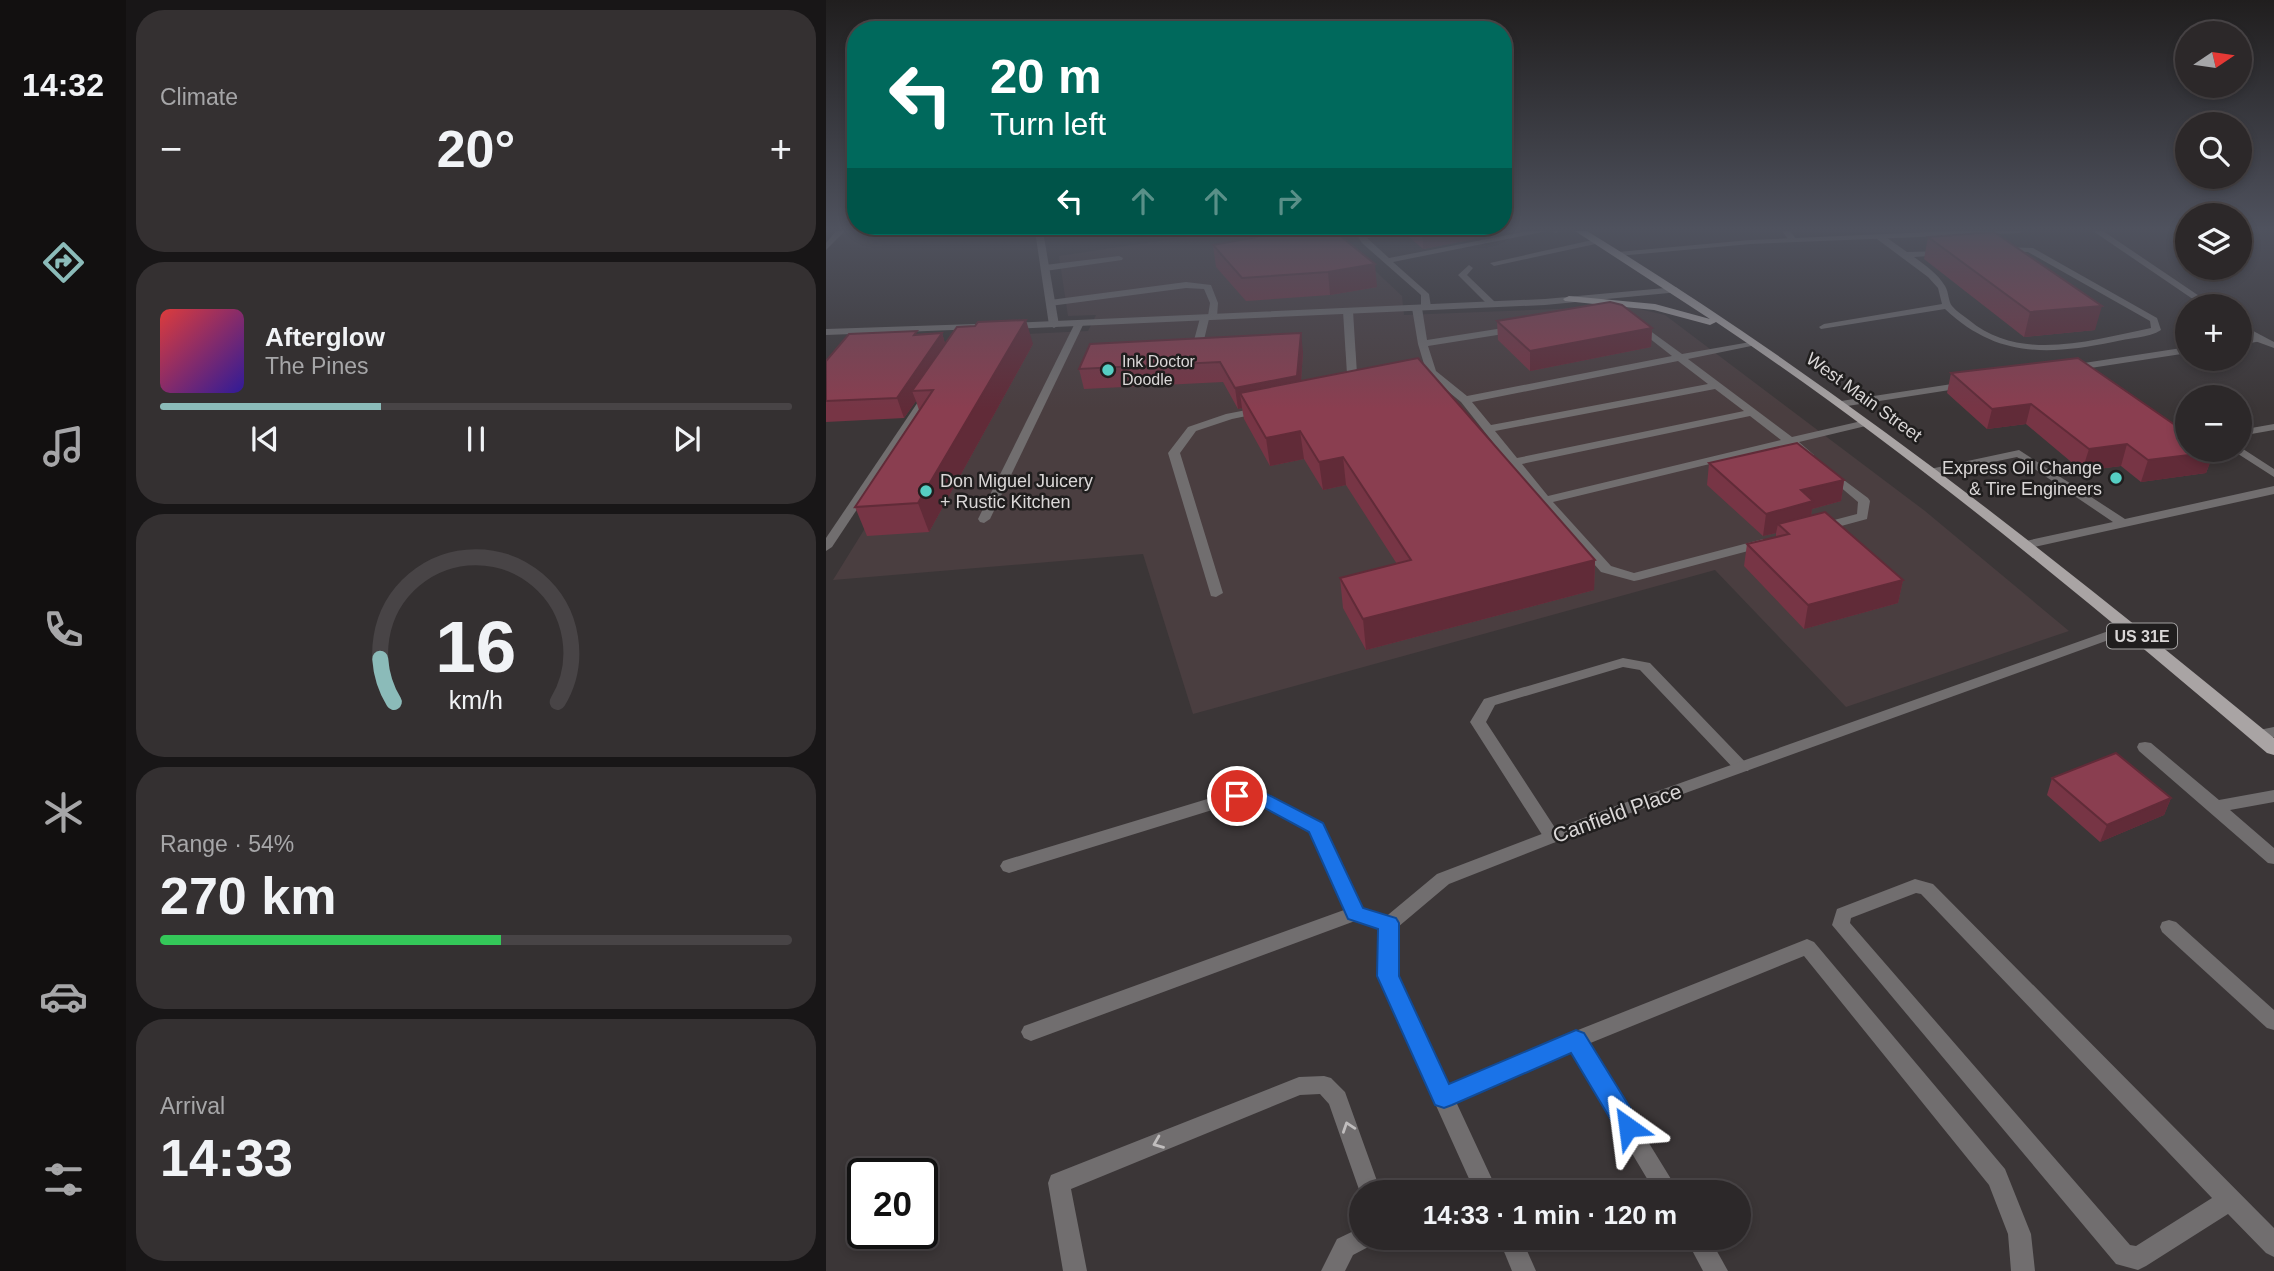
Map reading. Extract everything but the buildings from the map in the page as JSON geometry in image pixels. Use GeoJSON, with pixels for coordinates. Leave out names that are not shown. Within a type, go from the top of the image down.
{"type":"FeatureCollection","features":[{"type":"Feature","properties":{"kind":"main road","name":"West Main Street"},"geometry":{"type":"LineString","coordinates":[[1676,290],[1841,404],[1930,472],[2267,734],[2274,748]]}},
{"type":"Feature","properties":{"kind":"main road"},"geometry":{"type":"LineString","coordinates":[[1569,299],[1668,309],[1735,331]]}},
{"type":"Feature","properties":{"kind":"street"},"geometry":{"type":"LineString","coordinates":[[1049,290],[1054,325]]}},
{"type":"Feature","properties":{"kind":"street"},"geometry":{"type":"LineString","coordinates":[[1051,303],[1146,290]]}},
{"type":"Feature","properties":{"kind":"street"},"geometry":{"type":"LineString","coordinates":[[1198,344],[1214,303],[1209,290]]}},
{"type":"Feature","properties":{"kind":"street"},"geometry":{"type":"LineString","coordinates":[[1422,290],[1426,294],[1422,307],[1423,344],[1430,372],[1465,400],[1606,569],[1634,577],[1769,541]]}},
{"type":"Feature","properties":{"kind":"street"},"geometry":{"type":"LineString","coordinates":[[1478,290],[1492,304]]}},
{"type":"Feature","properties":{"kind":"street"},"geometry":{"type":"LineString","coordinates":[[1000,326],[1492,304],[1672,290]]}},
{"type":"Feature","properties":{"kind":"street"},"geometry":{"type":"LineString","coordinates":[[1943,290],[1947,306],[1994,342],[2024,349],[2055,348],[2156,330],[2154,320],[2101,290]]}},
{"type":"Feature","properties":{"kind":"street"},"geometry":{"type":"LineString","coordinates":[[1824,327],[1947,306]]}},
{"type":"Feature","properties":{"kind":"street"},"geometry":{"type":"LineString","coordinates":[[1349,311],[1353,391]]}},
{"type":"Feature","properties":{"kind":"street"},"geometry":{"type":"LineString","coordinates":[[1632,321],[1753,412],[1864,501],[1863,516],[1809,530]]}},
{"type":"Feature","properties":{"kind":"street"},"geometry":{"type":"LineString","coordinates":[[984,519],[1079,323]]}},
{"type":"Feature","properties":{"kind":"street"},"geometry":{"type":"LineString","coordinates":[[962,344],[973,327]]}},
{"type":"Feature","properties":{"kind":"street"},"geometry":{"type":"LineString","coordinates":[[826,332],[987,327]]}},
{"type":"Feature","properties":{"kind":"street"},"geometry":{"type":"LineString","coordinates":[[1423,344],[1530,327]]}},
{"type":"Feature","properties":{"kind":"street"},"geometry":{"type":"LineString","coordinates":[[2252,335],[2274,345]]}},
{"type":"Feature","properties":{"kind":"street"},"geometry":{"type":"LineString","coordinates":[[2252,340],[2258,339]]}},
{"type":"Feature","properties":{"kind":"street"},"geometry":{"type":"LineString","coordinates":[[1186,344],[1211,343]]}},
{"type":"Feature","properties":{"kind":"street"},"geometry":{"type":"LineString","coordinates":[[1465,400],[1753,343]]}},
{"type":"Feature","properties":{"kind":"street"},"geometry":{"type":"LineString","coordinates":[[2054,371],[2175,352]]}},
{"type":"Feature","properties":{"kind":"street"},"geometry":{"type":"LineString","coordinates":[[1418,376],[1430,372]]}},
{"type":"Feature","properties":{"kind":"street"},"geometry":{"type":"LineString","coordinates":[[1841,404],[1974,383]]}},
{"type":"Feature","properties":{"kind":"street"},"geometry":{"type":"LineString","coordinates":[[1489,429],[1718,385]]}},
{"type":"Feature","properties":{"kind":"street"},"geometry":{"type":"LineString","coordinates":[[826,547],[933,386]]}},
{"type":"Feature","properties":{"kind":"street"},"geometry":{"type":"LineString","coordinates":[[1339,394],[1366,389]]}},
{"type":"Feature","properties":{"kind":"street"},"geometry":{"type":"LineString","coordinates":[[1216,593],[1174,453],[1192,429],[1230,416],[1271,408]]}},
{"type":"Feature","properties":{"kind":"street"},"geometry":{"type":"LineString","coordinates":[[1515,462],[1753,412]]}},
{"type":"Feature","properties":{"kind":"street"},"geometry":{"type":"LineString","coordinates":[[1545,499],[1866,423]]}},
{"type":"Feature","properties":{"kind":"street"},"geometry":{"type":"LineString","coordinates":[[2252,431],[2274,426]]}},
{"type":"Feature","properties":{"kind":"street"},"geometry":{"type":"LineString","coordinates":[[1930,472],[2019,453],[2122,522]]}},
{"type":"Feature","properties":{"kind":"street"},"geometry":{"type":"LineString","coordinates":[[2252,459],[2274,474]]}},
{"type":"Feature","properties":{"kind":"street"},"geometry":{"type":"LineString","coordinates":[[2025,545],[2274,490]]}},
{"type":"Feature","properties":{"kind":"street","name":"Canfield Place"},"geometry":{"type":"LineString","coordinates":[[1389,923],[1443,879],[1742,767],[2131,627]]}},
{"type":"Feature","properties":{"kind":"street"},"geometry":{"type":"LineString","coordinates":[[1552,837],[1478,722],[1489,702],[1623,662],[1645,666],[1742,767]]}},
{"type":"Feature","properties":{"kind":"street"},"geometry":{"type":"LineString","coordinates":[[2145,747],[2274,858]]}},
{"type":"Feature","properties":{"kind":"street"},"geometry":{"type":"LineString","coordinates":[[1009,866],[1237,796],[1255,794],[1316,828],[1355,914]]}},
{"type":"Feature","properties":{"kind":"street"},"geometry":{"type":"LineString","coordinates":[[2216,807],[2274,796]]}},
{"type":"Feature","properties":{"kind":"street"},"geometry":{"type":"LineString","coordinates":[[2229,1200],[2138,1258],[2124,1256],[1841,925],[1843,914],[1915,886],[1927,889],[2274,1245]]}},
{"type":"Feature","properties":{"kind":"street"},"geometry":{"type":"LineString","coordinates":[[1031,1032],[1355,914],[1389,923],[1388,976],[1482,1180]]}},
{"type":"Feature","properties":{"kind":"street"},"geometry":{"type":"LineString","coordinates":[[2169,927],[2274,1023]]}},
{"type":"Feature","properties":{"kind":"street"},"geometry":{"type":"LineString","coordinates":[[1444,1097],[1576,1040],[1807,947],[1997,1177],[2014,1213],[2025,1252],[2023,1271]]}},
{"type":"Feature","properties":{"kind":"street"},"geometry":{"type":"LineString","coordinates":[[1576,1040],[1661,1180]]}},
{"type":"Feature","properties":{"kind":"street"},"geometry":{"type":"LineString","coordinates":[[1075,1271],[1059,1183],[1298,1086],[1324,1085],[1338,1099],[1366,1180]]}},
{"type":"Feature","properties":{"kind":"street"},"geometry":{"type":"LineString","coordinates":[[1333,1271],[1345,1247],[1349,1245]]}},
{"type":"Feature","properties":{"kind":"street"},"geometry":{"type":"LineString","coordinates":[[1514,1250],[1524,1271]]}},
{"type":"Feature","properties":{"kind":"street"},"geometry":{"type":"LineString","coordinates":[[1704,1250],[1717,1271]]}},
{"type":"Feature","properties":{"kind":"shaded area"},"geometry":{"type":"Polygon","coordinates":[[[1064,290],[1396,290],[1402,296],[1404,315],[1607,307],[1635,308],[1665,315],[1925,511],[2069,631],[1846,707],[1715,570],[1193,714],[1143,554],[833,580],[984,336],[1088,331],[1096,315],[1068,316],[1064,290]]]}},
{"type":"Feature","properties":{"kind":"place","name":"Ink Doctor Doodle"},"geometry":{"type":"Point","coordinates":[1108,370]}},
{"type":"Feature","properties":{"kind":"place","name":"Express Oil Change & Tire Engineers"},"geometry":{"type":"Point","coordinates":[2116,478]}},
{"type":"Feature","properties":{"kind":"place","name":"Don Miguel Juicery + Rustic Kitchen"},"geometry":{"type":"Point","coordinates":[926,491]}},
{"type":"Feature","properties":{"kind":"route"},"geometry":{"type":"LineString","coordinates":[[1237,796],[1255,794],[1316,828],[1355,914],[1389,923],[1388,976],[1444,1097],[1576,1040],[1628,1127]]}}]}
